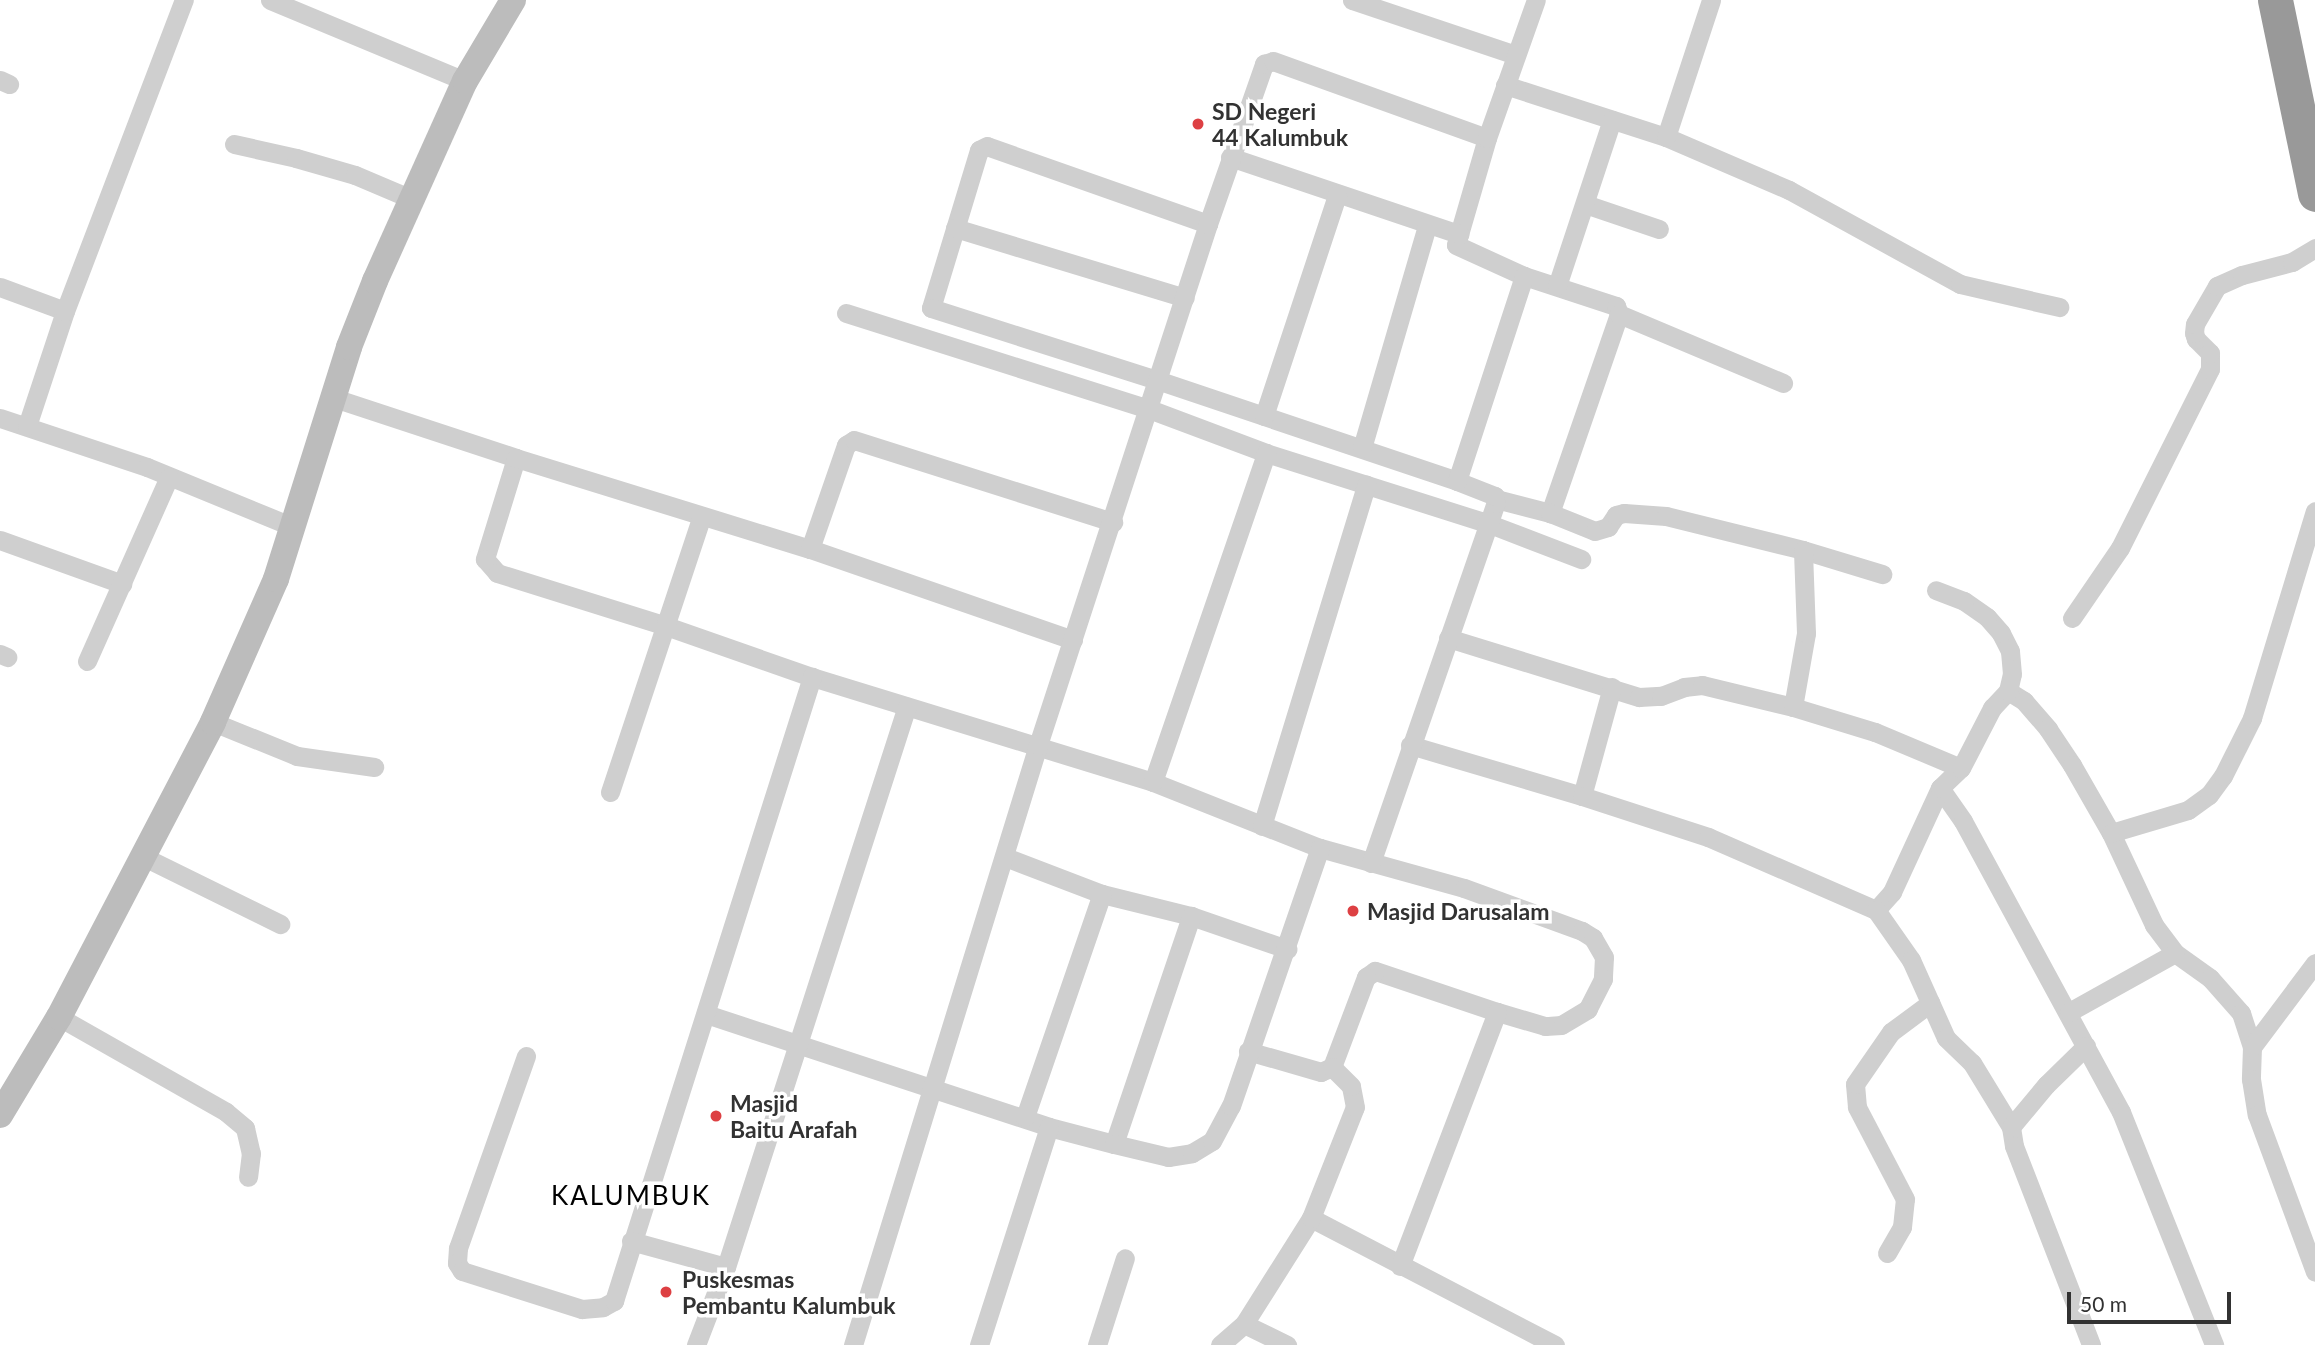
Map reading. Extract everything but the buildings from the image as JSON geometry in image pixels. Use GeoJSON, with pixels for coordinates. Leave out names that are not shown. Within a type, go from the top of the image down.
{"type":"FeatureCollection","features":[{"type":"Feature","properties":{"kind":"highway"},"geometry":{"type":"LineString","coordinates":[[2275,0],[2315,194]]}},
{"type":"Feature","properties":{"kind":"street"},"geometry":{"type":"LineString","coordinates":[[27,426],[65,311],[184,0]]}},
{"type":"Feature","properties":{"kind":"street"},"geometry":{"type":"LineString","coordinates":[[270,0],[296,5],[465,81]]}},
{"type":"Feature","properties":{"kind":"street"},"geometry":{"type":"LineString","coordinates":[[0,1115],[59,1017],[213,722],[276,579],[349,347],[371,292],[465,81],[513,0]]}},
{"type":"Feature","properties":{"kind":"street"},"geometry":{"type":"LineString","coordinates":[[1352,0],[1516,55]]}},
{"type":"Feature","properties":{"kind":"street"},"geometry":{"type":"LineString","coordinates":[[1536,0],[1487,138],[1456,245],[1524,276],[1616,306],[1619,314],[1550,513]]}},
{"type":"Feature","properties":{"kind":"street"},"geometry":{"type":"LineString","coordinates":[[1666,137],[1711,0]]}},
{"type":"Feature","properties":{"kind":"street"},"geometry":{"type":"LineString","coordinates":[[853,1345],[1038,745],[1230,157],[1264,64],[1269,60],[1487,138]]}},
{"type":"Feature","properties":{"kind":"street"},"geometry":{"type":"LineString","coordinates":[[1505,85],[1666,137],[1789,190],[1960,284],[2059,307]]}},
{"type":"Feature","properties":{"kind":"street"},"geometry":{"type":"LineString","coordinates":[[1557,286],[1612,120]]}},
{"type":"Feature","properties":{"kind":"street"},"geometry":{"type":"LineString","coordinates":[[234,144],[344,172],[414,200]]}},
{"type":"Feature","properties":{"kind":"street"},"geometry":{"type":"LineString","coordinates":[[1208,224],[988,146],[979,150],[931,308],[1264,415],[1457,481],[1496,499],[1550,513],[1595,531],[1608,527],[1616,515],[1624,513],[1666,516],[1803,550],[1882,574]]}},
{"type":"Feature","properties":{"kind":"street"},"geometry":{"type":"LineString","coordinates":[[1230,157],[1459,234]]}},
{"type":"Feature","properties":{"kind":"street"},"geometry":{"type":"LineString","coordinates":[[1264,415],[1337,195]]}},
{"type":"Feature","properties":{"kind":"street"},"geometry":{"type":"LineString","coordinates":[[1586,204],[1659,229]]}},
{"type":"Feature","properties":{"kind":"street"},"geometry":{"type":"LineString","coordinates":[[1362,448],[1427,225]]}},
{"type":"Feature","properties":{"kind":"street"},"geometry":{"type":"LineString","coordinates":[[955,228],[1185,298]]}},
{"type":"Feature","properties":{"kind":"street"},"geometry":{"type":"LineString","coordinates":[[2072,618],[2120,548],[2210,369],[2210,354],[2194,332],[2195,324],[2217,286],[2242,275],[2292,262],[2315,248]]}},
{"type":"Feature","properties":{"kind":"street"},"geometry":{"type":"LineString","coordinates":[[1457,481],[1524,276]]}},
{"type":"Feature","properties":{"kind":"street"},"geometry":{"type":"LineString","coordinates":[[0,287],[65,311]]}},
{"type":"Feature","properties":{"kind":"street"},"geometry":{"type":"LineString","coordinates":[[846,313],[1149,410],[1266,453],[1487,523],[1581,559]]}},
{"type":"Feature","properties":{"kind":"street"},"geometry":{"type":"LineString","coordinates":[[1619,314],[1783,383]]}},
{"type":"Feature","properties":{"kind":"street"},"geometry":{"type":"LineString","coordinates":[[334,397],[701,518],[810,549],[1073,640]]}},
{"type":"Feature","properties":{"kind":"street"},"geometry":{"type":"LineString","coordinates":[[0,418],[169,477],[293,527]]}},
{"type":"Feature","properties":{"kind":"street"},"geometry":{"type":"LineString","coordinates":[[810,549],[846,445],[854,440],[1112,522]]}},
{"type":"Feature","properties":{"kind":"street"},"geometry":{"type":"LineString","coordinates":[[1153,782],[1266,453]]}},
{"type":"Feature","properties":{"kind":"street"},"geometry":{"type":"LineString","coordinates":[[516,458],[486,549],[485,559],[497,573],[666,626],[812,677],[1153,782],[1320,848],[1464,888],[1582,931],[1592,938],[1604,957],[1603,979],[1587,1009],[1574,1020],[1545,1026],[1375,971],[1366,977],[1332,1067],[1321,1072],[1248,1051]]}},
{"type":"Feature","properties":{"kind":"street"},"geometry":{"type":"LineString","coordinates":[[87,661],[169,477]]}},
{"type":"Feature","properties":{"kind":"street"},"geometry":{"type":"LineString","coordinates":[[1262,826],[1366,485]]}},
{"type":"Feature","properties":{"kind":"street"},"geometry":{"type":"LineString","coordinates":[[1371,863],[1496,499]]}},
{"type":"Feature","properties":{"kind":"street"},"geometry":{"type":"LineString","coordinates":[[2111,833],[2188,810],[2209,795],[2223,776],[2252,718],[2315,511]]}},
{"type":"Feature","properties":{"kind":"street"},"geometry":{"type":"LineString","coordinates":[[610,792],[701,518]]}},
{"type":"Feature","properties":{"kind":"street"},"geometry":{"type":"LineString","coordinates":[[0,540],[122,584]]}},
{"type":"Feature","properties":{"kind":"street"},"geometry":{"type":"LineString","coordinates":[[1793,707],[1807,633],[1803,550]]}},
{"type":"Feature","properties":{"kind":"street"},"geometry":{"type":"LineString","coordinates":[[1876,910],[1892,892],[1940,788],[1961,768],[1993,708],[2008,691],[2012,674],[2010,651],[2001,633],[1987,617],[1964,601],[1936,590]]}},
{"type":"Feature","properties":{"kind":"street"},"geometry":{"type":"LineString","coordinates":[[1448,638],[1639,697],[1651,697],[1702,685],[1793,707],[1875,732],[1961,768]]}},
{"type":"Feature","properties":{"kind":"street"},"geometry":{"type":"LineString","coordinates":[[526,1056],[458,1248],[457,1263],[462,1271],[582,1309],[593,1309],[614,1301],[812,677]]}},
{"type":"Feature","properties":{"kind":"street"},"geometry":{"type":"LineString","coordinates":[[1582,796],[1612,687]]}},
{"type":"Feature","properties":{"kind":"street"},"geometry":{"type":"LineString","coordinates":[[2008,691],[2024,701],[2048,729],[2111,833],[2154,925],[2175,953],[2210,978],[2241,1013],[2252,1046],[2251,1079],[2257,1115],[2315,1272]]}},
{"type":"Feature","properties":{"kind":"street"},"geometry":{"type":"LineString","coordinates":[[696,1345],[726,1267],[907,706]]}},
{"type":"Feature","properties":{"kind":"street"},"geometry":{"type":"LineString","coordinates":[[213,722],[297,756],[374,767]]}},
{"type":"Feature","properties":{"kind":"street"},"geometry":{"type":"LineString","coordinates":[[1410,745],[1708,837],[1876,910],[1911,960],[1946,1038],[1972,1063],[2011,1127],[2014,1146],[2091,1345]]}},
{"type":"Feature","properties":{"kind":"street"},"geometry":{"type":"LineString","coordinates":[[1940,788],[1963,821],[2069,1012],[2125,1121],[2214,1345]]}},
{"type":"Feature","properties":{"kind":"street"},"geometry":{"type":"LineString","coordinates":[[706,1014],[1049,1127],[1168,1157],[1192,1153],[1212,1141],[1231,1106],[1320,848]]}},
{"type":"Feature","properties":{"kind":"street"},"geometry":{"type":"LineString","coordinates":[[144,857],[280,923]]}},
{"type":"Feature","properties":{"kind":"street"},"geometry":{"type":"LineString","coordinates":[[1005,857],[1102,894],[1191,916],[1287,949]]}},
{"type":"Feature","properties":{"kind":"street"},"geometry":{"type":"LineString","coordinates":[[1025,1117],[1102,894]]}},
{"type":"Feature","properties":{"kind":"street"},"geometry":{"type":"LineString","coordinates":[[1114,1144],[1191,916]]}},
{"type":"Feature","properties":{"kind":"street"},"geometry":{"type":"LineString","coordinates":[[2069,1012],[2175,953]]}},
{"type":"Feature","properties":{"kind":"street"},"geometry":{"type":"LineString","coordinates":[[2252,1046],[2315,962]]}},
{"type":"Feature","properties":{"kind":"street"},"geometry":{"type":"LineString","coordinates":[[1887,1254],[1902,1227],[1905,1199],[1857,1107],[1854,1084],[1891,1032],[1930,1003]]}},
{"type":"Feature","properties":{"kind":"street"},"geometry":{"type":"LineString","coordinates":[[1400,1266],[1497,1012]]}},
{"type":"Feature","properties":{"kind":"street"},"geometry":{"type":"LineString","coordinates":[[59,1017],[226,1112],[245,1128],[251,1153],[248,1177]]}},
{"type":"Feature","properties":{"kind":"street"},"geometry":{"type":"LineString","coordinates":[[2011,1127],[2046,1085],[2086,1046]]}},
{"type":"Feature","properties":{"kind":"street"},"geometry":{"type":"LineString","coordinates":[[1220,1345],[1244,1324],[1311,1218],[1355,1107],[1350,1086],[1332,1067]]}},
{"type":"Feature","properties":{"kind":"street"},"geometry":{"type":"LineString","coordinates":[[979,1345],[1049,1127]]}},
{"type":"Feature","properties":{"kind":"street"},"geometry":{"type":"LineString","coordinates":[[1311,1218],[1555,1345]]}},
{"type":"Feature","properties":{"kind":"street"},"geometry":{"type":"LineString","coordinates":[[631,1241],[726,1267]]}},
{"type":"Feature","properties":{"kind":"street"},"geometry":{"type":"LineString","coordinates":[[1097,1345],[1125,1258]]}},
{"type":"Feature","properties":{"kind":"street"},"geometry":{"type":"LineString","coordinates":[[1244,1324],[1287,1345]]}},
{"type":"Feature","properties":{"kind":"place","name":"SD Negeri 44 Kalumbuk"},"geometry":{"type":"Point","coordinates":[1198,124]}},
{"type":"Feature","properties":{"kind":"place","name":"Masjid Darusalam"},"geometry":{"type":"Point","coordinates":[1353,911]}},
{"type":"Feature","properties":{"kind":"place","name":"Masjid Baitu Arafah"},"geometry":{"type":"Point","coordinates":[716,1116]}},
{"type":"Feature","properties":{"kind":"place","name":"Puskesmas Pembantu Kalumbuk"},"geometry":{"type":"Point","coordinates":[666,1292]}},
{"type":"Feature","properties":{"kind":"district","name":"KALUMBUK"},"geometry":{"type":"Point","coordinates":[631,1196]}}]}
